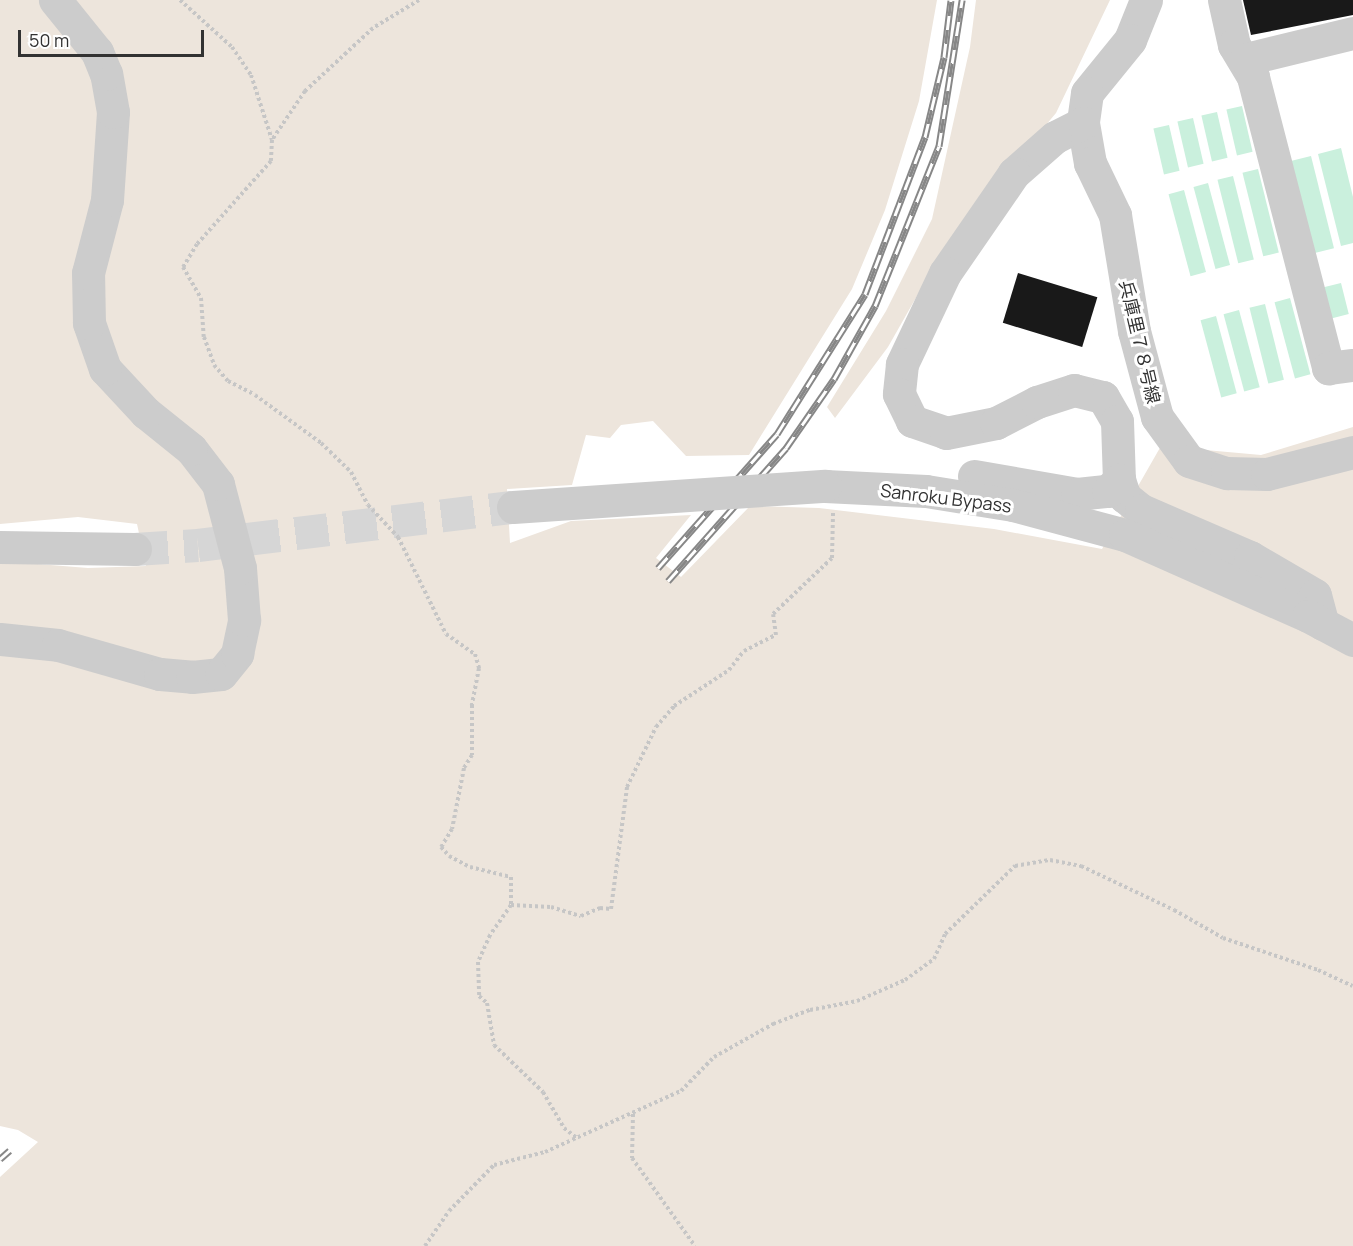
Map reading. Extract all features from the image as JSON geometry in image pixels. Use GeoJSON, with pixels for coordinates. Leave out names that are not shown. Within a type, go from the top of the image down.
{"type":"FeatureCollection","features":[{"type":"Feature","properties":{"kind":"street"},"geometry":{"type":"LineString","coordinates":[[0,639],[58,645],[160,674],[192,677],[221,674],[237,654],[244,620],[240,568],[218,484],[191,449],[146,413],[105,369],[89,323],[88,273],[106,200],[113,112],[106,74],[97,52],[55,0]]}},
{"type":"Feature","properties":{"kind":"street","name":"兵庫里７８号線"},"geometry":{"type":"LineString","coordinates":[[1146,0],[1130,40],[1087,93],[1083,123],[1090,163],[1115,215],[1134,331],[1157,417],[1189,461],[1227,473],[1267,474],[1353,452]]}},
{"type":"Feature","properties":{"kind":"street"},"geometry":{"type":"LineString","coordinates":[[1224,0],[1234,45],[1246,59],[1328,368],[1353,365]]}},
{"type":"Feature","properties":{"kind":"street"},"geometry":{"type":"LineString","coordinates":[[1246,59],[1353,33]]}},
{"type":"Feature","properties":{"kind":"street"},"geometry":{"type":"LineString","coordinates":[[1083,123],[1055,137],[1014,173],[951,264],[902,364],[899,394],[912,421],[946,433],[996,423],[1037,402],[1074,390],[1103,398],[1117,421],[1119,480],[1125,497],[1141,510],[1250,557],[1315,595],[1323,624]]}},
{"type":"Feature","properties":{"kind":"street"},"geometry":{"type":"LineString","coordinates":[[926,492],[966,475],[1077,494],[1108,491],[1119,480]]}},
{"type":"Feature","properties":{"kind":"street","name":"Sanroku Bypass"},"geometry":{"type":"LineString","coordinates":[[513,507],[926,492],[1013,505],[1125,535],[1323,624],[1353,640]]}},
{"type":"Feature","properties":{"kind":"street"},"geometry":{"type":"LineString","coordinates":[[0,547],[135,549]]}},
{"type":"Feature","properties":{"kind":"path"},"geometry":{"type":"LineString","coordinates":[[180,0],[232,47],[251,75],[272,140],[271,161],[197,244],[183,267],[201,298],[204,337],[214,365],[228,381],[280,412],[351,472],[368,505],[398,537],[446,634],[475,654],[479,668],[472,705],[472,755],[464,768],[452,829],[441,847],[470,867],[511,877],[511,905],[490,935],[478,962],[479,996],[487,1003],[494,1045],[543,1092],[564,1128],[577,1138]]}},
{"type":"Feature","properties":{"kind":"path"},"geometry":{"type":"LineString","coordinates":[[272,140],[305,91],[331,65],[374,28],[419,0]]}},
{"type":"Feature","properties":{"kind":"path"},"geometry":{"type":"LineString","coordinates":[[511,905],[551,907],[580,916],[600,908],[611,909],[620,820],[627,787],[642,754],[674,706],[729,670],[744,651],[776,635],[773,614],[831,558],[830,496]]}},
{"type":"Feature","properties":{"kind":"path"},"geometry":{"type":"LineString","coordinates":[[425,1246],[449,1211],[494,1165],[545,1152],[615,1118],[633,1114],[652,1100],[681,1090],[714,1057],[773,1024],[810,1010],[857,1001],[905,981],[934,959],[945,934],[1015,866],[1050,860],[1081,866],[1174,910],[1223,938],[1353,986]]}},
{"type":"Feature","properties":{"kind":"path"},"geometry":{"type":"LineString","coordinates":[[633,1114],[632,1158],[695,1246]]}},
{"type":"Feature","properties":{"kind":"shaded area"},"geometry":{"type":"Polygon","coordinates":[[[0,0],[937,0],[919,101],[885,210],[852,289],[749,455],[686,456],[653,421],[621,425],[610,438],[586,435],[572,485],[507,489],[510,543],[571,521],[691,515],[656,558],[681,577],[750,506],[819,508],[994,529],[1102,549],[1161,446],[1261,455],[1353,427],[1353,1246],[0,1246],[0,1177],[38,1142],[18,1130],[0,1126],[0,561],[88,568],[146,566],[137,524],[78,517],[0,524],[0,0]]]}},
{"type":"Feature","properties":{"kind":"shaded area"},"geometry":{"type":"Polygon","coordinates":[[[976,0],[1110,0],[1056,113],[947,243],[888,347],[835,418],[827,407],[886,311],[932,219],[970,47],[976,0]]]}},
{"type":"Feature","properties":{"kind":"shaded area"},"geometry":{"type":"Polygon","coordinates":[[[1242,106],[1253,152],[1237,155],[1226,110],[1242,106]]]}},
{"type":"Feature","properties":{"kind":"shaded area"},"geometry":{"type":"Polygon","coordinates":[[[1217,112],[1228,158],[1212,161],[1201,116],[1217,112]]]}},
{"type":"Feature","properties":{"kind":"shaded area"},"geometry":{"type":"Polygon","coordinates":[[[1193,118],[1204,164],[1188,167],[1177,122],[1193,118]]]}},
{"type":"Feature","properties":{"kind":"shaded area"},"geometry":{"type":"Polygon","coordinates":[[[1169,125],[1180,171],[1164,174],[1153,129],[1169,125]]]}},
{"type":"Feature","properties":{"kind":"shaded area"},"geometry":{"type":"Polygon","coordinates":[[[1341,148],[1353,197],[1353,243],[1341,246],[1318,154],[1341,148]]]}},
{"type":"Feature","properties":{"kind":"shaded area"},"geometry":{"type":"Polygon","coordinates":[[[1311,156],[1334,248],[1311,254],[1288,162],[1311,156]]]}},
{"type":"Feature","properties":{"kind":"shaded area"},"geometry":{"type":"Polygon","coordinates":[[[1258,169],[1279,252],[1263,256],[1242,173],[1258,169]]]}},
{"type":"Feature","properties":{"kind":"shaded area"},"geometry":{"type":"Polygon","coordinates":[[[1233,176],[1254,259],[1238,263],[1217,180],[1233,176]]]}},
{"type":"Feature","properties":{"kind":"shaded area"},"geometry":{"type":"Polygon","coordinates":[[[1208,183],[1230,265],[1216,269],[1194,187],[1208,183]]]}},
{"type":"Feature","properties":{"kind":"shaded area"},"geometry":{"type":"Polygon","coordinates":[[[1184,190],[1206,272],[1191,276],[1169,194],[1184,190]]]}},
{"type":"Feature","properties":{"kind":"shaded area"},"geometry":{"type":"Polygon","coordinates":[[[1341,283],[1349,314],[1328,319],[1321,288],[1341,283]]]}},
{"type":"Feature","properties":{"kind":"shaded area"},"geometry":{"type":"Polygon","coordinates":[[[1290,298],[1310,374],[1295,378],[1275,302],[1290,298]]]}},
{"type":"Feature","properties":{"kind":"shaded area"},"geometry":{"type":"Polygon","coordinates":[[[1265,304],[1284,380],[1268,384],[1249,308],[1265,304]]]}},
{"type":"Feature","properties":{"kind":"shaded area"},"geometry":{"type":"Polygon","coordinates":[[[1239,310],[1260,387],[1244,391],[1224,314],[1239,310]]]}},
{"type":"Feature","properties":{"kind":"shaded area"},"geometry":{"type":"Polygon","coordinates":[[[1216,316],[1237,393],[1221,397],[1201,320],[1216,316]]]}},
{"type":"Feature","properties":{"kind":"building"},"geometry":{"type":"Polygon","coordinates":[[[1243,0],[1353,0],[1353,15],[1251,35],[1243,0]]]}},
{"type":"Feature","properties":{"kind":"building"},"geometry":{"type":"Polygon","coordinates":[[[1018,273],[1097,297],[1082,347],[1003,323],[1018,273]]]}},
{"type":"Feature","properties":{"kind":"tunnel"},"geometry":{"type":"LineString","coordinates":[[135,549],[198,545],[513,507]]}},
{"type":"Feature","properties":{"kind":"railway"},"geometry":{"type":"LineString","coordinates":[[658,568],[777,434],[865,294],[925,137],[944,57],[951,0]]}},
{"type":"Feature","properties":{"kind":"railway"},"geometry":{"type":"LineString","coordinates":[[668,581],[786,448],[834,379],[875,306],[939,146],[962,0]]}},
{"type":"Feature","properties":{"kind":"railway"},"geometry":{"type":"LineString","coordinates":[[0,1159],[10,1150]]}}]}
